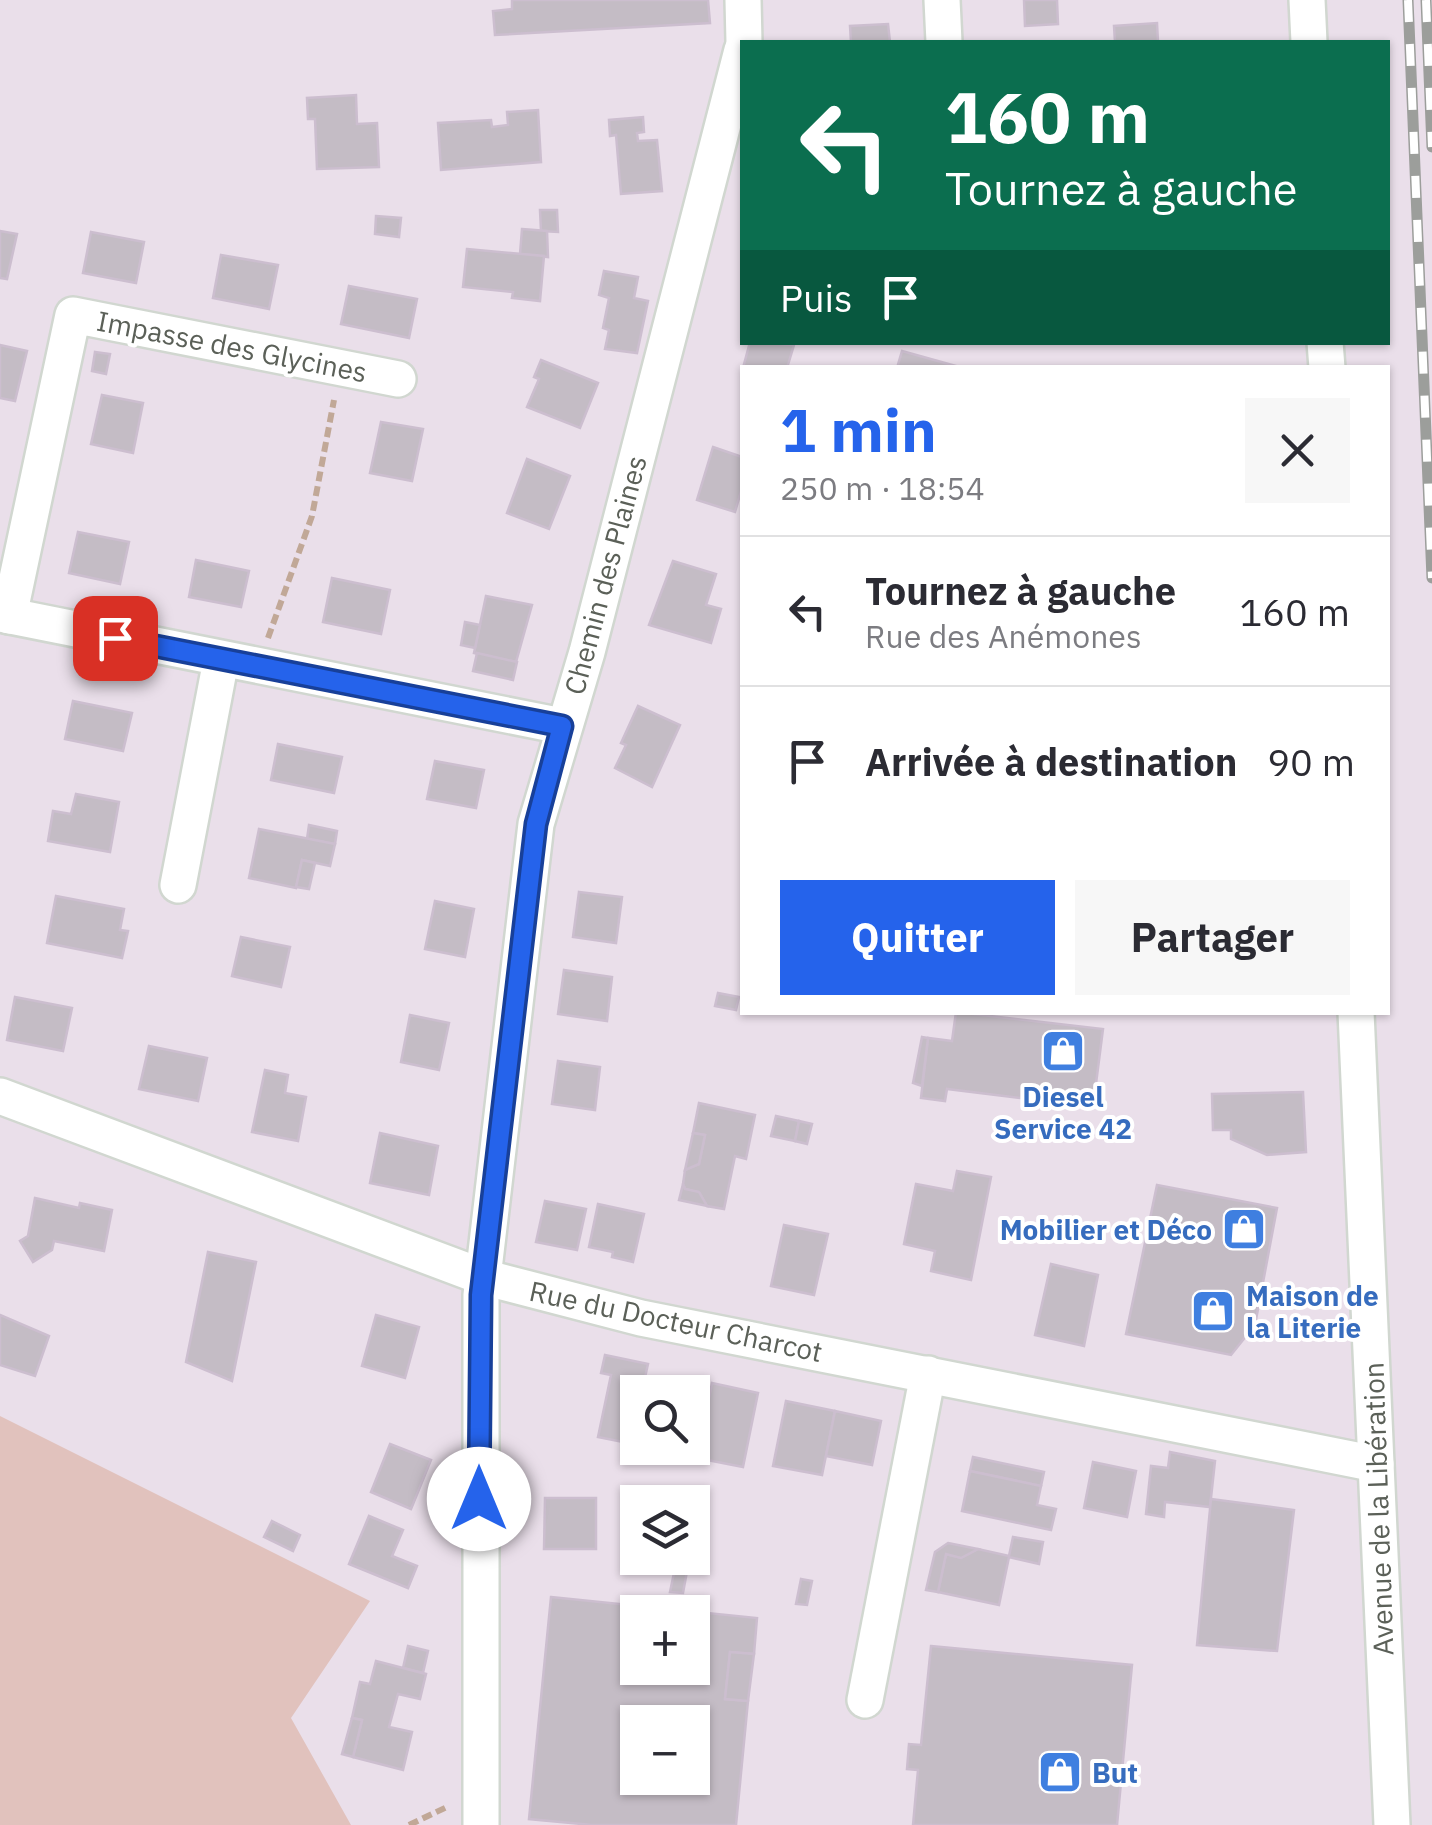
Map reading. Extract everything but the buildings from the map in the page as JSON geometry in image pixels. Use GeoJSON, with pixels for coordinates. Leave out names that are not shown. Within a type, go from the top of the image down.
{"type":"FeatureCollection","features":[{"type":"Feature","properties":{"kind":"street"},"geometry":{"type":"LineString","coordinates":[[744,0],[744,40]]}},
{"type":"Feature","properties":{"kind":"street"},"geometry":{"type":"LineString","coordinates":[[942,0],[944,40]]}},
{"type":"Feature","properties":{"kind":"street"},"geometry":{"type":"LineString","coordinates":[[1307,0],[1309,40]]}},
{"type":"Feature","properties":{"kind":"street","name":"Chemin des Plaines"},"geometry":{"type":"LineString","coordinates":[[481,1825],[479,1379],[483,1277],[536,824],[727,167],[740,66]]}},
{"type":"Feature","properties":{"kind":"street","name":"Impasse des Glycines"},"geometry":{"type":"LineString","coordinates":[[5,615],[73,316],[398,379]]}},
{"type":"Feature","properties":{"kind":"street"},"geometry":{"type":"LineString","coordinates":[[5,615],[562,726]]}},
{"type":"Feature","properties":{"kind":"street"},"geometry":{"type":"LineString","coordinates":[[178,885],[221,660]]}},
{"type":"Feature","properties":{"kind":"street","name":"Avenue de la Libération"},"geometry":{"type":"LineString","coordinates":[[1356,1015],[1392,1825]]}},
{"type":"Feature","properties":{"kind":"street","name":"Rue du Docteur Charcot"},"geometry":{"type":"LineString","coordinates":[[0,1096],[483,1277],[641,1318],[1376,1464]]}},
{"type":"Feature","properties":{"kind":"street"},"geometry":{"type":"LineString","coordinates":[[865,1700],[928,1374]]}},
{"type":"Feature","properties":{"kind":"path"},"geometry":{"type":"LineString","coordinates":[[258,667],[312,516],[340,368]]}},
{"type":"Feature","properties":{"kind":"shaded area"},"geometry":{"type":"Polygon","coordinates":[[[0,1416],[370,1601],[291,1718],[351,1825],[0,1825],[0,1416]]]}},
{"type":"Feature","properties":{"kind":"railway"},"geometry":{"type":"LineString","coordinates":[[1408,0],[1432,578]]}},
{"type":"Feature","properties":{"kind":"railway"},"geometry":{"type":"LineString","coordinates":[[1426,0],[1432,147]]}},
{"type":"Feature","properties":{"kind":"place","name":"Diesel Service 42"},"geometry":{"type":"Point","coordinates":[1063,1051]}},
{"type":"Feature","properties":{"kind":"place","name":"Mobilier et Déco"},"geometry":{"type":"Point","coordinates":[1244,1229]}},
{"type":"Feature","properties":{"kind":"place","name":"Maison de la Literie"},"geometry":{"type":"Point","coordinates":[1213,1311]}},
{"type":"Feature","properties":{"kind":"place","name":"But"},"geometry":{"type":"Point","coordinates":[1060,1772]}},
{"type":"Feature","properties":{"kind":"route"},"geometry":{"type":"LineString","coordinates":[[115,638],[562,726],[536,824],[481,1295],[479,1499]]}}]}
